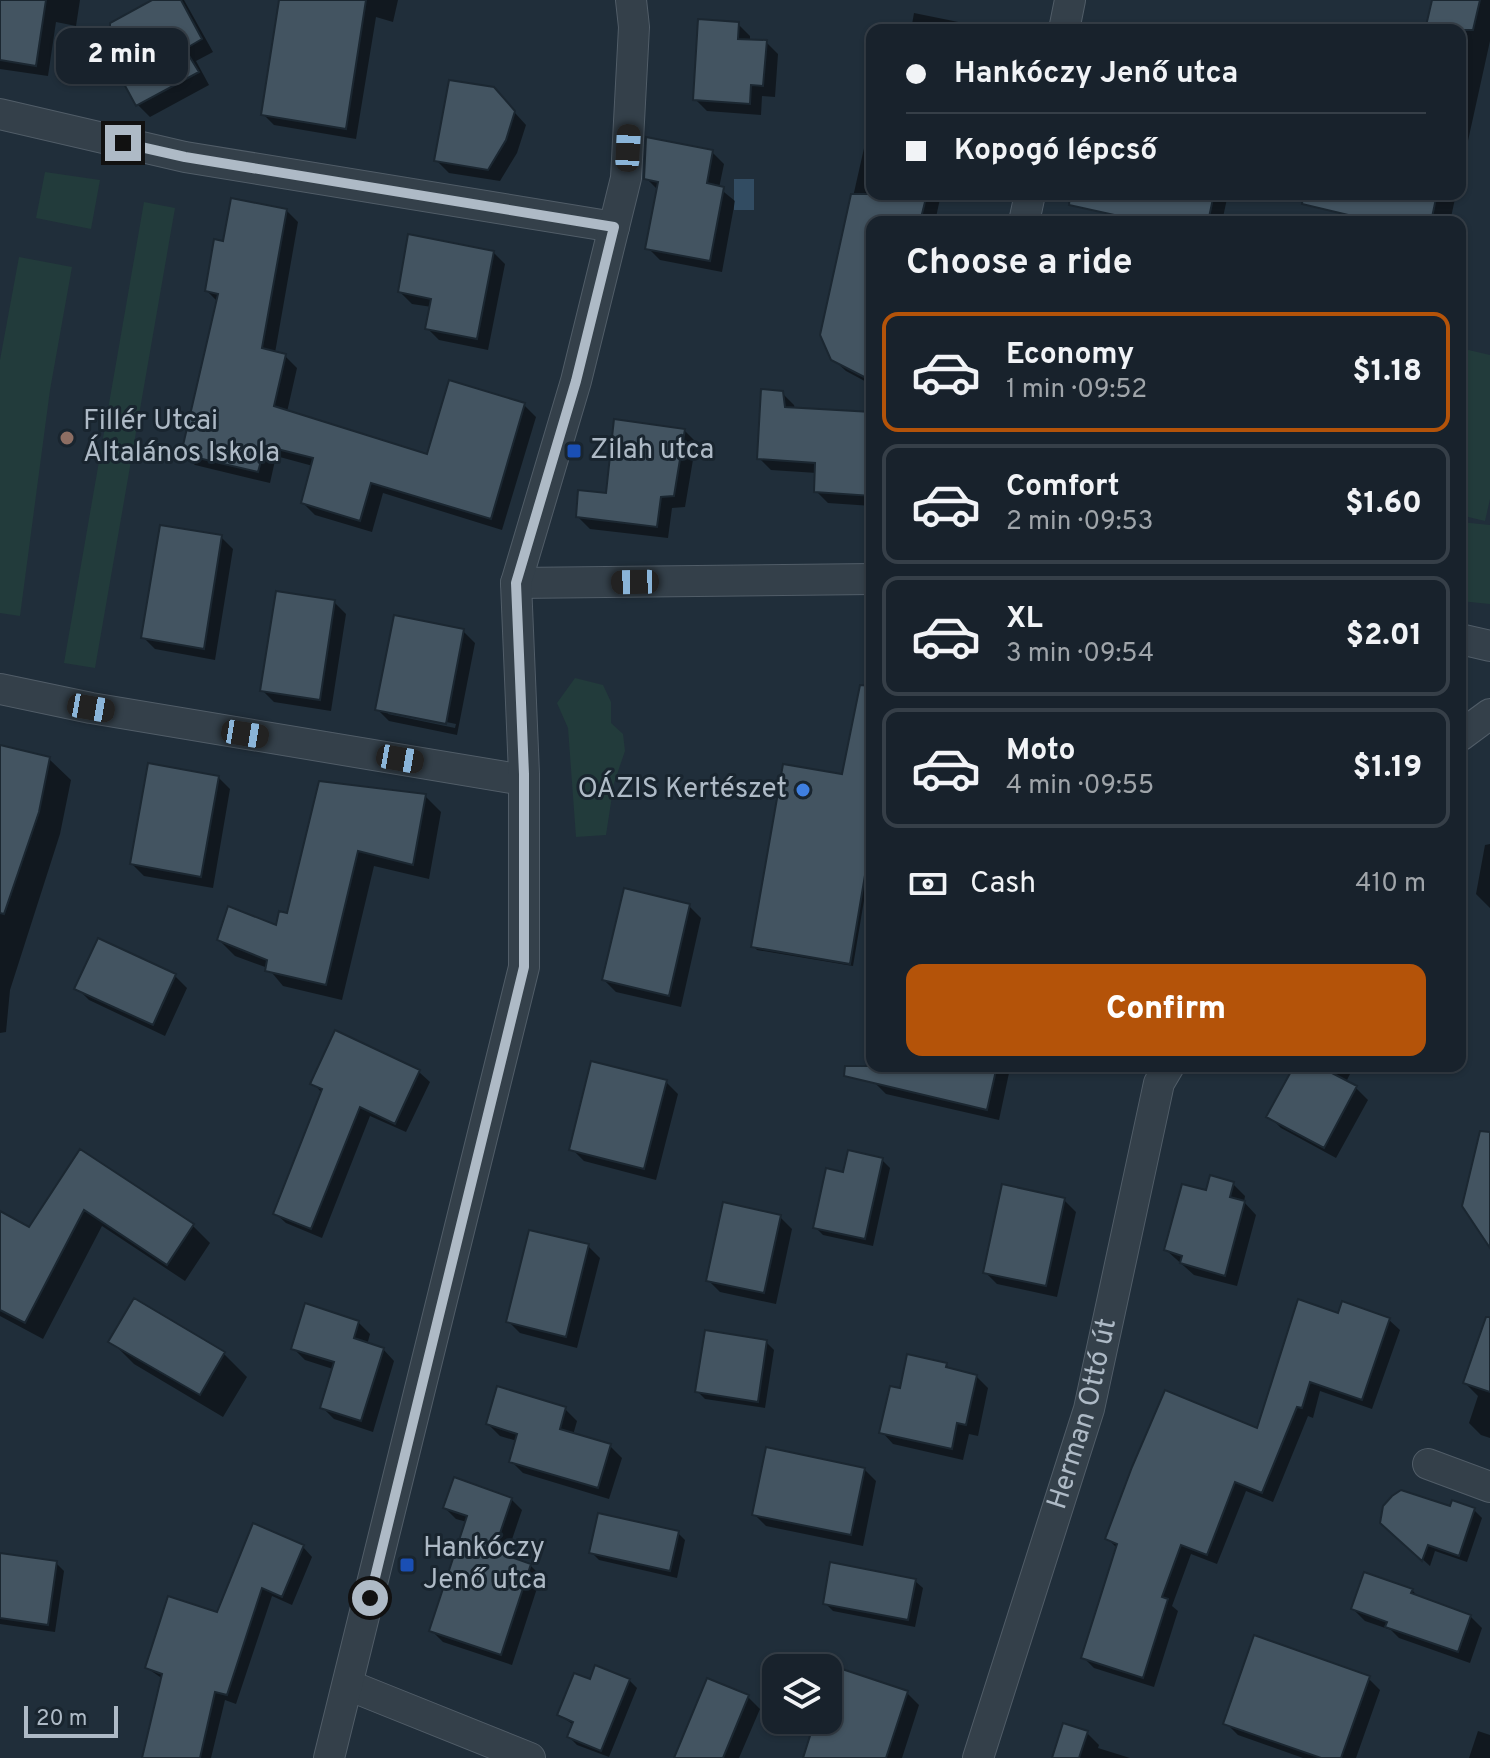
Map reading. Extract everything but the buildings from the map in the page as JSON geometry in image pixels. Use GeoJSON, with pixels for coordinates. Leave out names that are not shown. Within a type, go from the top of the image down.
{"type":"FeatureCollection","features":[{"type":"Feature","properties":{"kind":"street"},"geometry":{"type":"LineString","coordinates":[[329,1758],[524,967],[524,780],[516,583],[576,381],[626,178],[634,27],[631,0]]}},
{"type":"Feature","properties":{"kind":"street"},"geometry":{"type":"LineString","coordinates":[[1065,24],[1070,0]]}},
{"type":"Feature","properties":{"kind":"street"},"geometry":{"type":"LineString","coordinates":[[0,114],[185,157],[614,227]]}},
{"type":"Feature","properties":{"kind":"street"},"geometry":{"type":"LineString","coordinates":[[516,583],[866,579]]}},
{"type":"Feature","properties":{"kind":"street"},"geometry":{"type":"LineString","coordinates":[[1466,640],[1490,646]]}},
{"type":"Feature","properties":{"kind":"street"},"geometry":{"type":"LineString","coordinates":[[0,689],[91,708],[524,780]]}},
{"type":"Feature","properties":{"kind":"street"},"geometry":{"type":"LineString","coordinates":[[1466,732],[1490,714]]}},
{"type":"Feature","properties":{"kind":"street","name":"Herman Ottó út"},"geometry":{"type":"LineString","coordinates":[[978,1758],[1089,1409],[1159,1083],[1165,1072]]}},
{"type":"Feature","properties":{"kind":"street"},"geometry":{"type":"LineString","coordinates":[[1428,1464],[1490,1487]]}},
{"type":"Feature","properties":{"kind":"street"},"geometry":{"type":"LineString","coordinates":[[348,1685],[530,1758]]}},
{"type":"Feature","properties":{"kind":"green space"},"geometry":{"type":"Polygon","coordinates":[[[45,172],[100,180],[91,229],[36,218],[45,172]]]}},
{"type":"Feature","properties":{"kind":"green space"},"geometry":{"type":"Polygon","coordinates":[[[144,202],[175,208],[95,668],[64,663],[144,202]]]}},
{"type":"Feature","properties":{"kind":"green space"},"geometry":{"type":"Polygon","coordinates":[[[19,257],[72,267],[50,390],[20,616],[0,613],[0,360],[19,257]]]}},
{"type":"Feature","properties":{"kind":"green space"},"geometry":{"type":"Polygon","coordinates":[[[1466,349],[1490,355],[1490,499],[1485,521],[1466,516],[1466,349]]]}},
{"type":"Feature","properties":{"kind":"green space"},"geometry":{"type":"Polygon","coordinates":[[[1466,523],[1490,525],[1490,604],[1466,602],[1466,523]]]}},
{"type":"Feature","properties":{"kind":"green space"},"geometry":{"type":"Polygon","coordinates":[[[575,678],[603,685],[611,702],[611,723],[623,734],[625,751],[614,783],[606,835],[576,837],[568,728],[557,703],[575,678]]]}},
{"type":"Feature","properties":{"kind":"water"},"geometry":{"type":"Polygon","coordinates":[[[734,179],[754,179],[754,210],[734,210],[734,179]]]}},
{"type":"Feature","properties":{"kind":"place","name":"Fillér Utcai Általános Iskola"},"geometry":{"type":"Point","coordinates":[67,438]}},
{"type":"Feature","properties":{"kind":"place","name":"Zilah utca"},"geometry":{"type":"Point","coordinates":[574,451]}},
{"type":"Feature","properties":{"kind":"place","name":"OÁZIS Kertészet"},"geometry":{"type":"Point","coordinates":[803,790]}},
{"type":"Feature","properties":{"kind":"place","name":"Hankóczy Jenő utca"},"geometry":{"type":"Point","coordinates":[407,1565]}},
{"type":"Feature","properties":{"kind":"route"},"geometry":{"type":"LineString","coordinates":[[123,143],[185,157],[614,227],[576,381],[516,583],[524,774],[524,967],[370,1598]]}}]}
